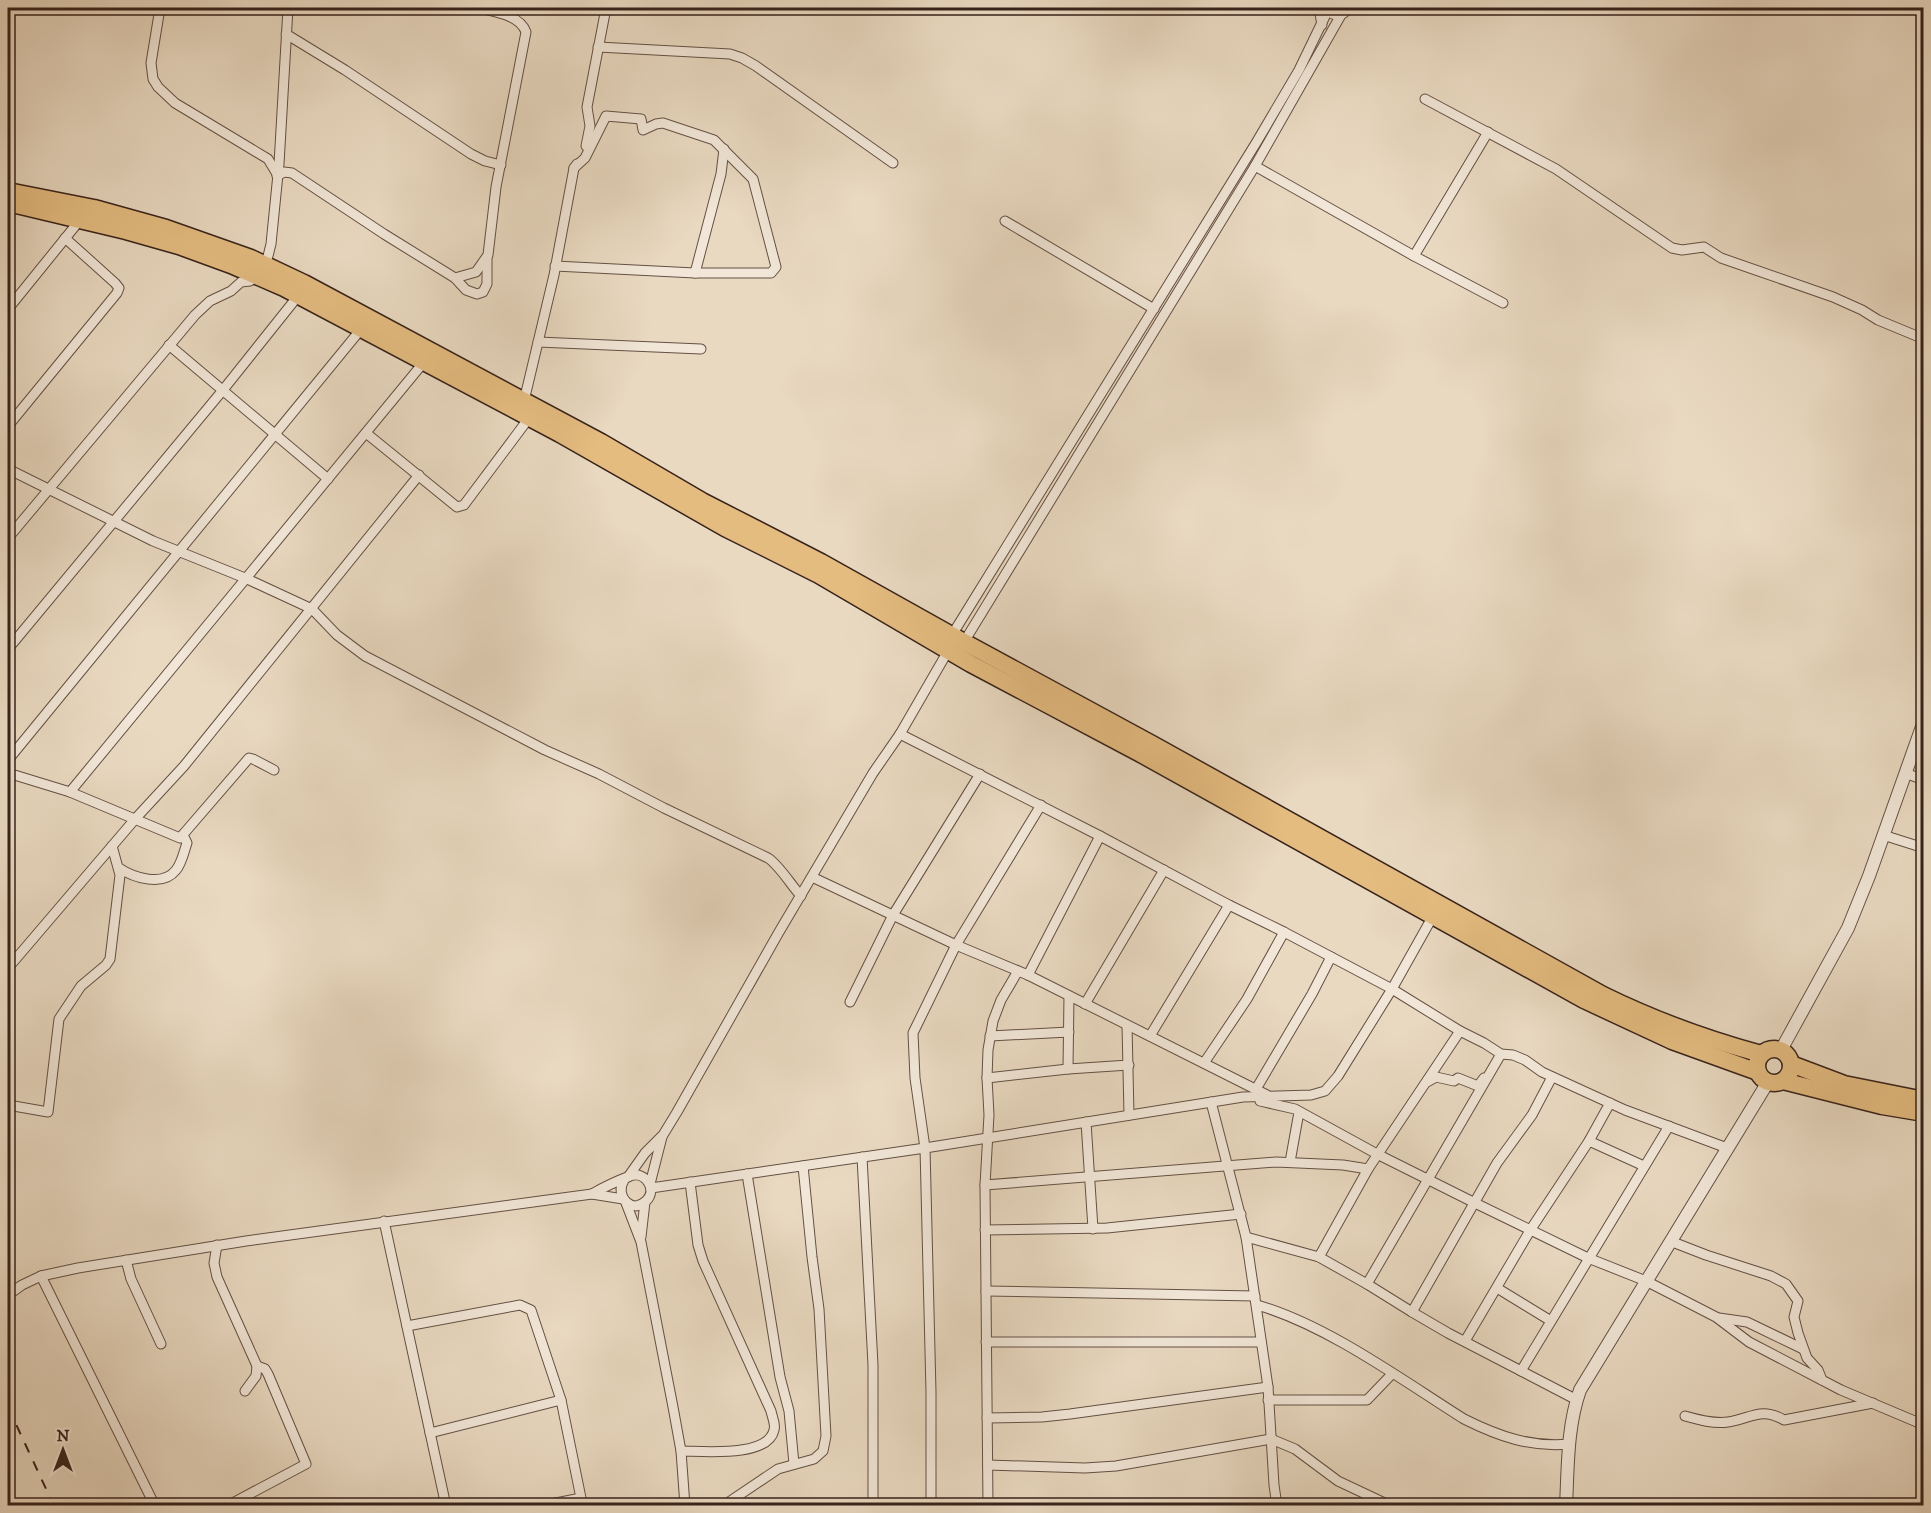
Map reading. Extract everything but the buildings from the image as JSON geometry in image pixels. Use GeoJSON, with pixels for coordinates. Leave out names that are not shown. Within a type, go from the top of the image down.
{"type":"FeatureCollection","features":[{"type":"Feature","properties":{"kind":"highway"},"geometry":{"type":"LineString","coordinates":[[8,191],[94,208],[204,240],[261,270],[298,296],[529,418],[598,447]]}},
{"type":"Feature","properties":{"kind":"highway"},"geometry":{"type":"LineString","coordinates":[[8,203],[189,249],[312,288],[524,401],[615,458],[821,562],[1139,753],[1614,1015],[1672,1041],[1769,1078],[1882,1106],[1923,1113]]}},
{"type":"Feature","properties":{"kind":"highway"},"geometry":{"type":"LineString","coordinates":[[954,643],[1154,745],[1603,995],[1672,1026],[1761,1054]]}},
{"type":"Feature","properties":{"kind":"highway"},"geometry":{"type":"LineString","coordinates":[[1769,1078],[1757,1062],[1761,1054],[1770,1049],[1844,1084],[1923,1100]]}},
{"type":"Feature","properties":{"kind":"highway"},"geometry":{"type":"LineString","coordinates":[[1769,1078],[1789,1073],[1786,1057]]}},
{"type":"Feature","properties":{"kind":"street"},"geometry":{"type":"LineString","coordinates":[[160,8],[151,63],[153,79],[158,87],[175,103],[268,159],[278,176]]}},
{"type":"Feature","properties":{"kind":"street"},"geometry":{"type":"LineString","coordinates":[[8,538],[195,315],[210,301],[231,291],[241,282],[250,281],[261,270],[271,244],[278,176],[288,8]]}},
{"type":"Feature","properties":{"kind":"street"},"geometry":{"type":"LineString","coordinates":[[278,176],[284,172],[292,173],[454,278],[466,290],[477,294],[483,292],[487,284],[488,255],[501,165],[526,32],[524,25],[517,20],[479,8]]}},
{"type":"Feature","properties":{"kind":"street"},"geometry":{"type":"LineString","coordinates":[[524,401],[555,266],[574,168],[585,152],[588,142],[590,126],[587,107],[606,8]]}},
{"type":"Feature","properties":{"kind":"street"},"geometry":{"type":"LineString","coordinates":[[1325,8],[1332,14],[1345,11]]}},
{"type":"Feature","properties":{"kind":"street"},"geometry":{"type":"LineString","coordinates":[[685,1506],[681,1451],[641,1242],[620,1190],[645,1153],[663,1135],[873,773],[900,734],[1278,106],[1322,25],[1325,8]]}},
{"type":"Feature","properties":{"kind":"street"},"geometry":{"type":"LineString","coordinates":[[954,643],[1255,166],[1345,11]]}},
{"type":"Feature","properties":{"kind":"street"},"geometry":{"type":"LineString","coordinates":[[286,34],[345,70],[471,154],[501,165]]}},
{"type":"Feature","properties":{"kind":"street"},"geometry":{"type":"LineString","coordinates":[[598,47],[730,54],[742,58],[893,163]]}},
{"type":"Feature","properties":{"kind":"street"},"geometry":{"type":"LineString","coordinates":[[1425,99],[1556,169],[1672,248],[1682,250],[1704,247],[1721,258],[1833,297],[1878,320],[1923,339]]}},
{"type":"Feature","properties":{"kind":"street"},"geometry":{"type":"LineString","coordinates":[[555,266],[695,273],[771,273],[776,267],[753,179],[714,140],[663,123],[644,130],[640,119],[606,116],[585,158],[574,168]]}},
{"type":"Feature","properties":{"kind":"street"},"geometry":{"type":"LineString","coordinates":[[1414,256],[1488,132]]}},
{"type":"Feature","properties":{"kind":"street"},"geometry":{"type":"LineString","coordinates":[[695,273],[721,174],[724,149]]}},
{"type":"Feature","properties":{"kind":"street"},"geometry":{"type":"LineString","coordinates":[[1255,166],[1414,256],[1503,303]]}},
{"type":"Feature","properties":{"kind":"street"},"geometry":{"type":"LineString","coordinates":[[8,309],[80,220]]}},
{"type":"Feature","properties":{"kind":"street"},"geometry":{"type":"LineString","coordinates":[[1005,221],[1154,309]]}},
{"type":"Feature","properties":{"kind":"street"},"geometry":{"type":"LineString","coordinates":[[8,426],[119,288],[65,238]]}},
{"type":"Feature","properties":{"kind":"street"},"geometry":{"type":"LineString","coordinates":[[454,278],[476,272],[488,255]]}},
{"type":"Feature","properties":{"kind":"street"},"geometry":{"type":"LineString","coordinates":[[8,649],[298,296]]}},
{"type":"Feature","properties":{"kind":"street"},"geometry":{"type":"LineString","coordinates":[[8,760],[362,328]]}},
{"type":"Feature","properties":{"kind":"street"},"geometry":{"type":"LineString","coordinates":[[538,342],[701,349]]}},
{"type":"Feature","properties":{"kind":"street"},"geometry":{"type":"LineString","coordinates":[[169,345],[328,479]]}},
{"type":"Feature","properties":{"kind":"street"},"geometry":{"type":"LineString","coordinates":[[70,792],[424,362]]}},
{"type":"Feature","properties":{"kind":"street"},"geometry":{"type":"LineString","coordinates":[[366,433],[457,507],[464,505],[529,418]]}},
{"type":"Feature","properties":{"kind":"street"},"geometry":{"type":"LineString","coordinates":[[8,469],[179,552],[245,578],[312,609],[337,635],[365,656],[545,750],[599,774],[768,858],[776,863],[801,896]]}},
{"type":"Feature","properties":{"kind":"street"},"geometry":{"type":"LineString","coordinates":[[8,968],[136,818],[184,766],[419,475]]}},
{"type":"Feature","properties":{"kind":"street"},"geometry":{"type":"LineString","coordinates":[[1786,1057],[1848,928],[1923,723]]}},
{"type":"Feature","properties":{"kind":"street"},"geometry":{"type":"LineString","coordinates":[[900,734],[1041,805],[1392,989],[1501,1054],[1513,1055],[1552,1077],[1610,1103],[1727,1148]]}},
{"type":"Feature","properties":{"kind":"street"},"geometry":{"type":"LineString","coordinates":[[8,773],[70,792],[180,838],[249,758],[274,770]]}},
{"type":"Feature","properties":{"kind":"street"},"geometry":{"type":"LineString","coordinates":[[1905,773],[1923,780]]}},
{"type":"Feature","properties":{"kind":"street"},"geometry":{"type":"LineString","coordinates":[[850,1002],[893,915],[980,774]]}},
{"type":"Feature","properties":{"kind":"street"},"geometry":{"type":"LineString","coordinates":[[931,1506],[931,1392],[925,1148],[915,1078],[913,1033],[956,945],[1041,805]]}},
{"type":"Feature","properties":{"kind":"street"},"geometry":{"type":"LineString","coordinates":[[119,868],[142,878],[164,879],[177,870],[187,843],[183,835]]}},
{"type":"Feature","properties":{"kind":"street"},"geometry":{"type":"LineString","coordinates":[[1883,835],[1923,848]]}},
{"type":"Feature","properties":{"kind":"street"},"geometry":{"type":"LineString","coordinates":[[1028,975],[1100,836]]}},
{"type":"Feature","properties":{"kind":"street"},"geometry":{"type":"LineString","coordinates":[[8,1104],[48,1112],[59,1019],[81,986],[110,960],[120,875],[112,846]]}},
{"type":"Feature","properties":{"kind":"street"},"geometry":{"type":"LineString","coordinates":[[1085,1004],[1164,870]]}},
{"type":"Feature","properties":{"kind":"street"},"geometry":{"type":"LineString","coordinates":[[812,877],[956,945],[1028,975],[1269,1096]]}},
{"type":"Feature","properties":{"kind":"street"},"geometry":{"type":"LineString","coordinates":[[1150,1036],[1229,905]]}},
{"type":"Feature","properties":{"kind":"street"},"geometry":{"type":"LineString","coordinates":[[650,1186],[925,1148],[1243,1097],[1311,1095],[1325,1091],[1338,1076],[1392,989],[1433,916]]}},
{"type":"Feature","properties":{"kind":"street"},"geometry":{"type":"LineString","coordinates":[[1204,1063],[1247,999],[1284,932]]}},
{"type":"Feature","properties":{"kind":"street"},"geometry":{"type":"LineString","coordinates":[[1256,1089],[1331,957]]}},
{"type":"Feature","properties":{"kind":"street"},"geometry":{"type":"LineString","coordinates":[[988,1506],[985,1230],[989,1114],[987,1078],[993,1021],[1001,1000],[1018,971]]}},
{"type":"Feature","properties":{"kind":"street"},"geometry":{"type":"LineString","coordinates":[[1068,1069],[1069,996]]}},
{"type":"Feature","properties":{"kind":"street"},"geometry":{"type":"LineString","coordinates":[[1127,1025],[1129,1115]]}},
{"type":"Feature","properties":{"kind":"street"},"geometry":{"type":"LineString","coordinates":[[1319,1257],[1377,1154],[1460,1031]]}},
{"type":"Feature","properties":{"kind":"street"},"geometry":{"type":"LineString","coordinates":[[990,1036],[1069,1032]]}},
{"type":"Feature","properties":{"kind":"street"},"geometry":{"type":"LineString","coordinates":[[1424,1085],[1436,1077],[1455,1081],[1458,1078],[1478,1086],[1501,1054]]}},
{"type":"Feature","properties":{"kind":"street"},"geometry":{"type":"LineString","coordinates":[[1367,1284],[1501,1054]]}},
{"type":"Feature","properties":{"kind":"street"},"geometry":{"type":"LineString","coordinates":[[987,1078],[1129,1065]]}},
{"type":"Feature","properties":{"kind":"street"},"geometry":{"type":"LineString","coordinates":[[1412,1312],[1473,1202],[1497,1163],[1532,1115],[1552,1077]]}},
{"type":"Feature","properties":{"kind":"street"},"geometry":{"type":"LineString","coordinates":[[1566,1506],[1574,1408],[1590,1372],[1632,1307],[1769,1078]]}},
{"type":"Feature","properties":{"kind":"street"},"geometry":{"type":"LineString","coordinates":[[1243,1097],[1299,1112],[1473,1202],[1588,1258],[1646,1281],[1717,1317],[1749,1342],[1822,1380],[1923,1425]]}},
{"type":"Feature","properties":{"kind":"street"},"geometry":{"type":"LineString","coordinates":[[1211,1102],[1246,1237],[1268,1388],[1277,1506]]}},
{"type":"Feature","properties":{"kind":"street"},"geometry":{"type":"LineString","coordinates":[[1465,1341],[1610,1103]]}},
{"type":"Feature","properties":{"kind":"street"},"geometry":{"type":"LineString","coordinates":[[1290,1162],[1299,1112]]}},
{"type":"Feature","properties":{"kind":"street"},"geometry":{"type":"LineString","coordinates":[[1086,1122],[1093,1229]]}},
{"type":"Feature","properties":{"kind":"street"},"geometry":{"type":"LineString","coordinates":[[1521,1371],[1669,1126]]}},
{"type":"Feature","properties":{"kind":"street"},"geometry":{"type":"LineString","coordinates":[[592,1194],[625,1201],[635,1206],[645,1202],[649,1198],[663,1135]]}},
{"type":"Feature","properties":{"kind":"street"},"geometry":{"type":"LineString","coordinates":[[1588,1141],[1644,1166]]}},
{"type":"Feature","properties":{"kind":"street"},"geometry":{"type":"LineString","coordinates":[[862,1157],[873,1365],[873,1506]]}},
{"type":"Feature","properties":{"kind":"street"},"geometry":{"type":"LineString","coordinates":[[985,1185],[1290,1162],[1368,1169]]}},
{"type":"Feature","properties":{"kind":"street"},"geometry":{"type":"LineString","coordinates":[[723,1506],[778,1469],[814,1459],[824,1451],[826,1436],[819,1309],[803,1166]]}},
{"type":"Feature","properties":{"kind":"street"},"geometry":{"type":"LineString","coordinates":[[747,1174],[780,1377],[789,1411],[794,1464]]}},
{"type":"Feature","properties":{"kind":"street"},"geometry":{"type":"LineString","coordinates":[[8,1295],[22,1285],[42,1276],[78,1268],[217,1245],[592,1194],[626,1178],[638,1175],[647,1180],[650,1186]]}},
{"type":"Feature","properties":{"kind":"street"},"geometry":{"type":"LineString","coordinates":[[681,1451],[746,1450],[763,1444],[773,1434],[775,1428],[771,1411],[703,1261],[698,1245],[690,1182]]}},
{"type":"Feature","properties":{"kind":"street"},"geometry":{"type":"LineString","coordinates":[[641,1242],[645,1202]]}},
{"type":"Feature","properties":{"kind":"street"},"geometry":{"type":"LineString","coordinates":[[985,1230],[1093,1229],[1240,1214]]}},
{"type":"Feature","properties":{"kind":"street"},"geometry":{"type":"LineString","coordinates":[[384,1221],[446,1506]]}},
{"type":"Feature","properties":{"kind":"street"},"geometry":{"type":"LineString","coordinates":[[1246,1237],[1319,1257],[1412,1312],[1577,1400]]}},
{"type":"Feature","properties":{"kind":"street"},"geometry":{"type":"LineString","coordinates":[[1670,1241],[1771,1276],[1786,1284],[1798,1301],[1794,1317],[1803,1349],[1807,1359],[1818,1370],[1822,1380]]}},
{"type":"Feature","properties":{"kind":"street"},"geometry":{"type":"LineString","coordinates":[[217,1245],[214,1263],[217,1277],[257,1366],[256,1377],[245,1392]]}},
{"type":"Feature","properties":{"kind":"street"},"geometry":{"type":"LineString","coordinates":[[126,1260],[131,1279],[161,1344]]}},
{"type":"Feature","properties":{"kind":"street"},"geometry":{"type":"LineString","coordinates":[[42,1276],[155,1506]]}},
{"type":"Feature","properties":{"kind":"street"},"geometry":{"type":"LineString","coordinates":[[1497,1288],[1551,1320]]}},
{"type":"Feature","properties":{"kind":"street"},"geometry":{"type":"LineString","coordinates":[[986,1291],[1256,1301],[1325,1334],[1464,1419],[1488,1431],[1534,1444],[1550,1446],[1570,1444]]}},
{"type":"Feature","properties":{"kind":"street"},"geometry":{"type":"LineString","coordinates":[[407,1326],[520,1305],[531,1310],[561,1400],[581,1498],[541,1506]]}},
{"type":"Feature","properties":{"kind":"street"},"geometry":{"type":"LineString","coordinates":[[1717,1317],[1747,1322],[1803,1349]]}},
{"type":"Feature","properties":{"kind":"street"},"geometry":{"type":"LineString","coordinates":[[986,1342],[1262,1342]]}},
{"type":"Feature","properties":{"kind":"street"},"geometry":{"type":"LineString","coordinates":[[226,1506],[306,1464],[268,1374],[265,1369],[257,1366]]}},
{"type":"Feature","properties":{"kind":"street"},"geometry":{"type":"LineString","coordinates":[[1268,1400],[1367,1401],[1392,1374]]}},
{"type":"Feature","properties":{"kind":"street"},"geometry":{"type":"LineString","coordinates":[[987,1418],[1042,1417],[1268,1388]]}},
{"type":"Feature","properties":{"kind":"street"},"geometry":{"type":"LineString","coordinates":[[430,1433],[561,1400]]}},
{"type":"Feature","properties":{"kind":"street"},"geometry":{"type":"LineString","coordinates":[[1685,1416],[1709,1422],[1726,1423],[1745,1416],[1765,1414],[1784,1420],[1873,1403]]}},
{"type":"Feature","properties":{"kind":"street"},"geometry":{"type":"LineString","coordinates":[[987,1465],[1085,1468],[1116,1466],[1271,1439],[1295,1449],[1338,1481],[1391,1506]]}},
{"type":"Feature","properties":{"kind":"street"},"geometry":{"type":"LineString","coordinates":[[1922,1506],[1923,1494]]}},
{"type":"Feature","properties":{"kind":"railway"},"geometry":{"type":"LineString","coordinates":[[8,1407],[54,1506]]}}]}
